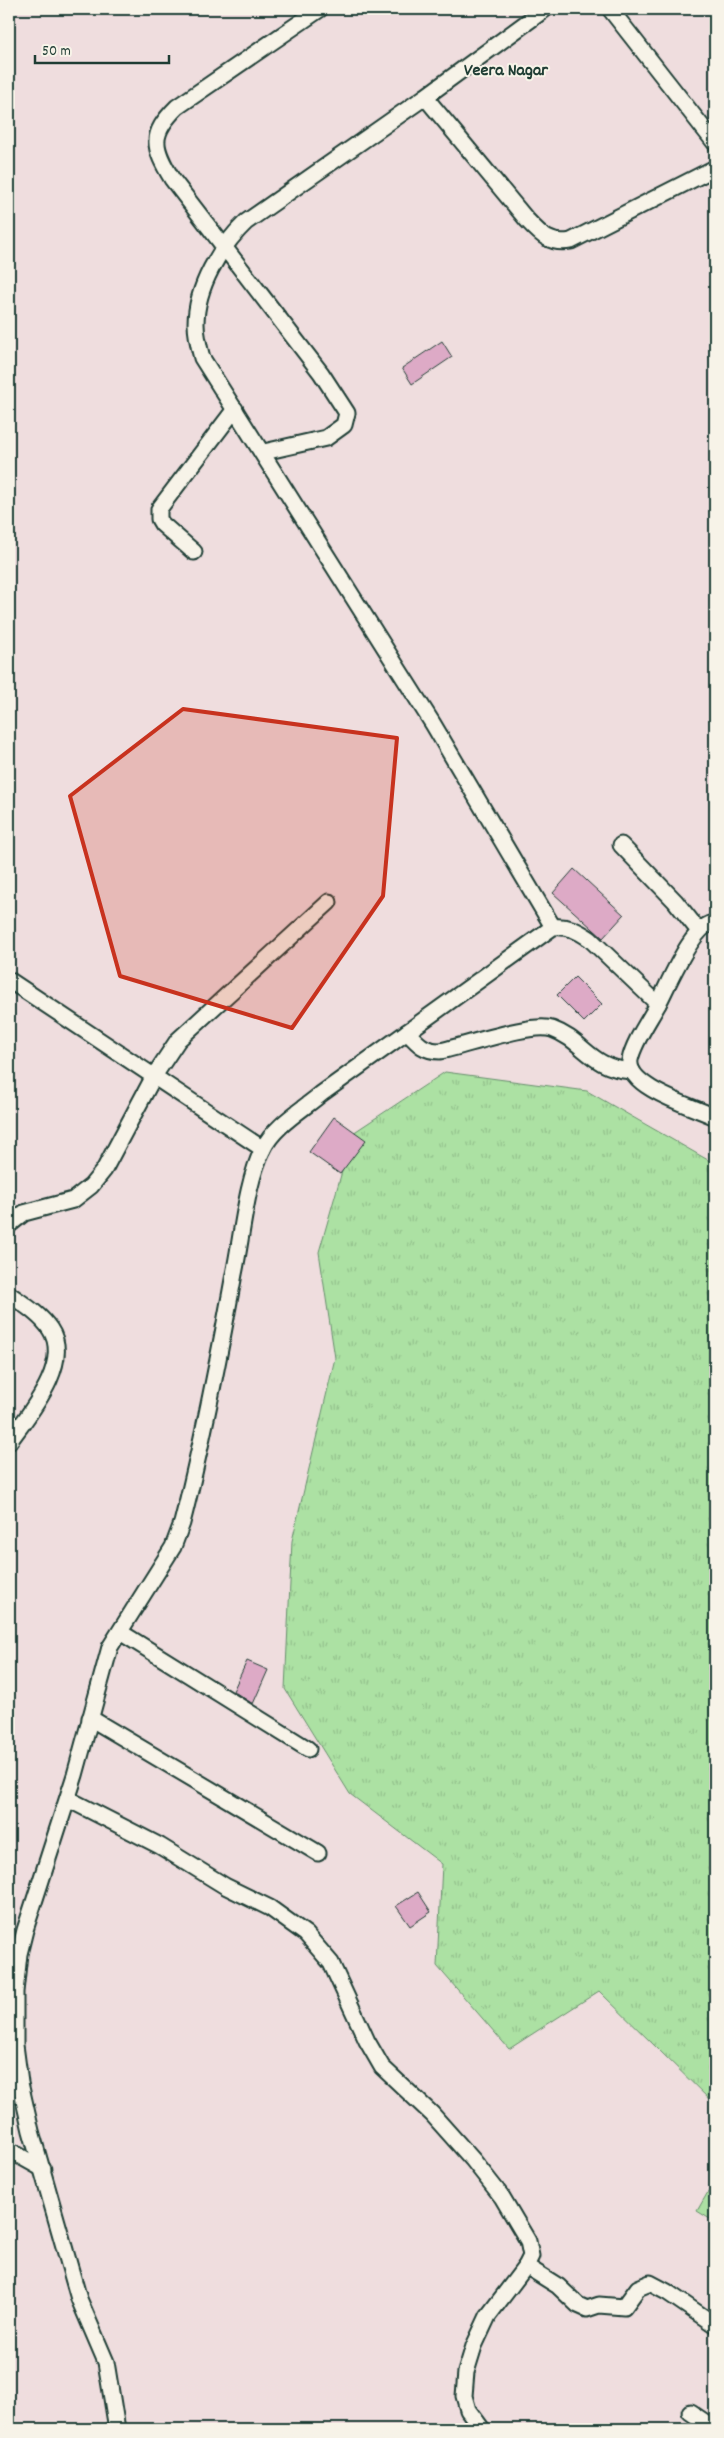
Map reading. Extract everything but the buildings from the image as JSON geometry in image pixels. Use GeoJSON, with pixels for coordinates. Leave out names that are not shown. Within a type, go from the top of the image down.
{"type":"FeatureCollection","features":[{"type":"Feature","properties":{"kind":"street"},"geometry":{"type":"LineString","coordinates":[[264,452],[326,438],[344,425],[347,413],[321,372],[172,179],[158,156],[156,138],[159,128],[177,107],[320,9]]}},
{"type":"Feature","properties":{"kind":"street"},"geometry":{"type":"LineString","coordinates":[[545,9],[425,97],[246,222],[224,246],[208,276],[201,298],[197,330],[202,358],[264,452],[433,724],[553,927]]}},
{"type":"Feature","properties":{"kind":"street"},"geometry":{"type":"LineString","coordinates":[[610,9],[715,143]]}},
{"type":"Feature","properties":{"kind":"street"},"geometry":{"type":"LineString","coordinates":[[425,97],[527,220],[539,233],[554,242],[576,239],[715,168]]}},
{"type":"Feature","properties":{"kind":"street"},"geometry":{"type":"LineString","coordinates":[[194,552],[162,524],[159,519],[158,509],[235,409]]}},
{"type":"Feature","properties":{"kind":"street"},"geometry":{"type":"LineString","coordinates":[[621,845],[676,901],[699,932]]}},
{"type":"Feature","properties":{"kind":"street"},"geometry":{"type":"LineString","coordinates":[[9,1225],[24,1213],[73,1200],[91,1186],[104,1170],[154,1076],[178,1040],[329,902]]}},
{"type":"Feature","properties":{"kind":"street"},"geometry":{"type":"LineString","coordinates":[[714,1113],[648,1087],[632,1071],[630,1066],[632,1054],[690,943],[705,926],[715,923]]}},
{"type":"Feature","properties":{"kind":"street"},"geometry":{"type":"LineString","coordinates":[[117,2429],[106,2362],[79,2299],[43,2170],[30,2131],[20,2083],[15,2045],[15,1992],[25,1930],[68,1799],[110,1647],[173,1547],[182,1523],[225,1324],[252,1184],[263,1149],[271,1138],[307,1105],[553,927],[570,928],[590,939],[658,1004]]}},
{"type":"Feature","properties":{"kind":"street"},"geometry":{"type":"LineString","coordinates":[[9,980],[263,1149]]}},
{"type":"Feature","properties":{"kind":"street"},"geometry":{"type":"LineString","coordinates":[[407,1032],[422,1047],[429,1051],[440,1051],[532,1028],[552,1029],[605,1066],[616,1070],[632,1071]]}},
{"type":"Feature","properties":{"kind":"street"},"geometry":{"type":"LineString","coordinates":[[9,1294],[40,1317],[51,1330],[56,1346],[49,1380],[40,1398],[9,1442]]}},
{"type":"Feature","properties":{"kind":"street"},"geometry":{"type":"LineString","coordinates":[[120,1632],[308,1749]]}},
{"type":"Feature","properties":{"kind":"street"},"geometry":{"type":"LineString","coordinates":[[90,1718],[318,1853]]}},
{"type":"Feature","properties":{"kind":"street"},"geometry":{"type":"LineString","coordinates":[[68,1799],[160,1846],[225,1886],[270,1908],[306,1934],[319,1946],[341,1981],[367,2041],[382,2067],[432,2114],[474,2160],[502,2196],[528,2241],[531,2256],[526,2266],[488,2316],[474,2346],[466,2372],[464,2396],[468,2410],[482,2429]]}},
{"type":"Feature","properties":{"kind":"street"},"geometry":{"type":"LineString","coordinates":[[9,2150],[43,2170]]}},
{"type":"Feature","properties":{"kind":"street"},"geometry":{"type":"LineString","coordinates":[[526,2266],[558,2286],[578,2305],[587,2309],[599,2304],[624,2307],[638,2288],[650,2283],[667,2292],[715,2325]]}},
{"type":"Feature","properties":{"kind":"street"},"geometry":{"type":"LineString","coordinates":[[690,2412],[715,2429]]}},
{"type":"Feature","properties":{"kind":"highlighted area"},"geometry":{"type":"Polygon","coordinates":[[[183,709],[397,738],[383,896],[292,1028],[120,976],[70,796],[183,709]]]}},
{"type":"Feature","properties":{"kind":"green space"},"geometry":{"type":"Polygon","coordinates":[[[445,1072],[587,1091],[715,1164],[715,2105],[599,1991],[509,2049],[437,1966],[442,1864],[350,1794],[285,1689],[292,1541],[335,1358],[319,1252],[353,1133],[445,1072]]]}},
{"type":"Feature","properties":{"kind":"green space"},"geometry":{"type":"Polygon","coordinates":[[[715,2180],[715,2222],[697,2211],[715,2180]]]}},
{"type":"Feature","properties":{"kind":"district","name":"Veera Nagar"},"geometry":{"type":"Point","coordinates":[506,71]}}]}
